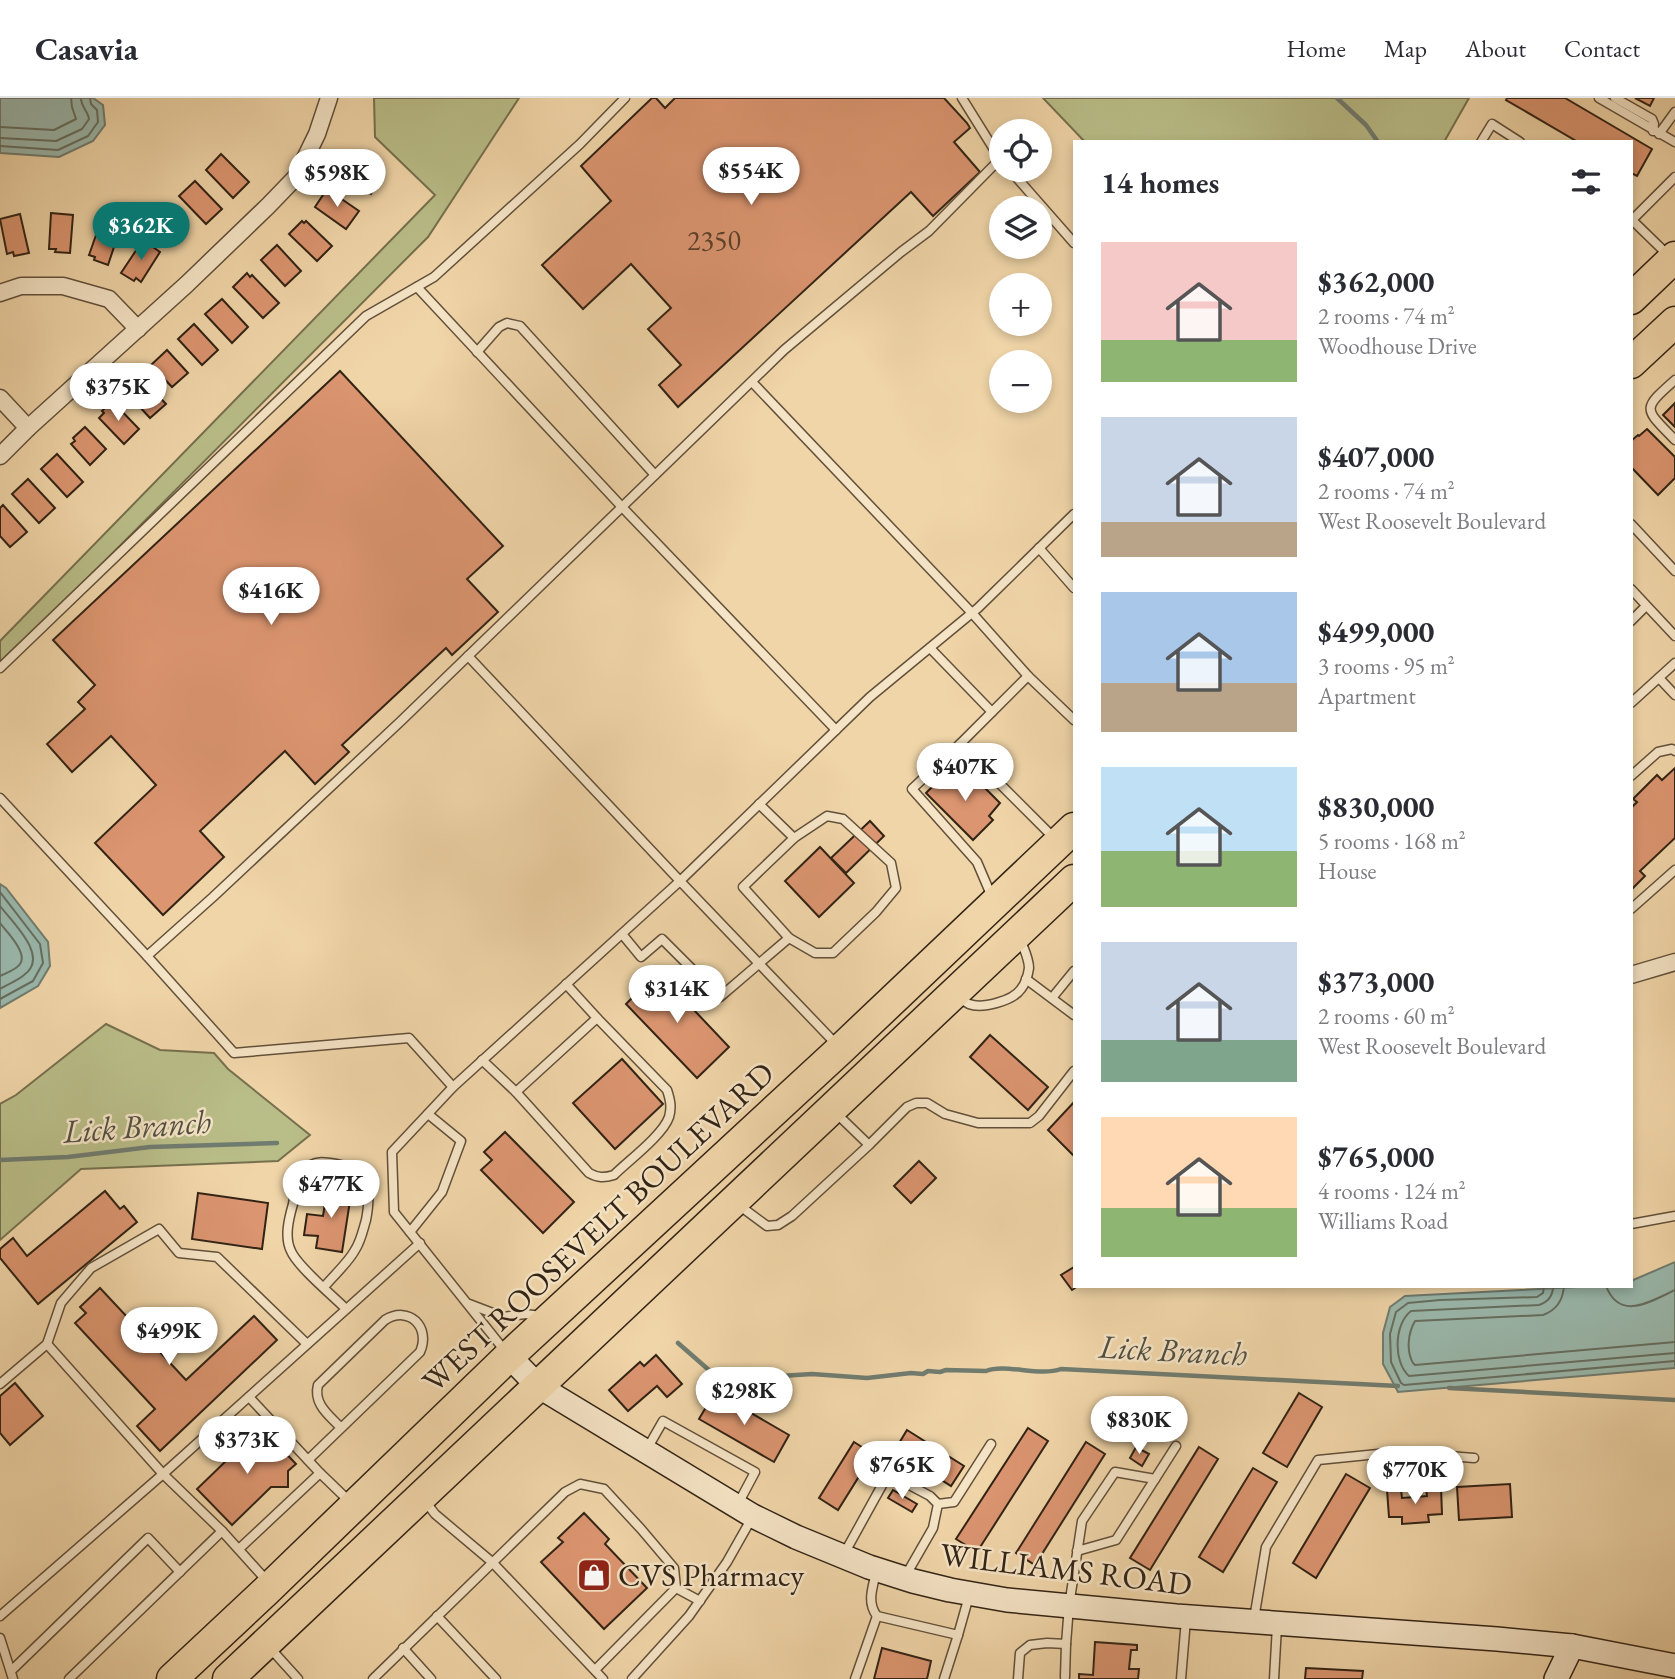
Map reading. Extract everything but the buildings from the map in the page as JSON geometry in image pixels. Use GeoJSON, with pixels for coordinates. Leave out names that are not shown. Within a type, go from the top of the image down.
{"type":"FeatureCollection","features":[{"type":"Feature","properties":{"kind":"highway"},"geometry":{"type":"LineString","coordinates":[[1633,297],[1674,259]]}},
{"type":"Feature","properties":{"kind":"highway"},"geometry":{"type":"LineString","coordinates":[[1633,361],[1675,322]]}},
{"type":"Feature","properties":{"kind":"highway","name":"WEST ROOSEVELT BOULEVARD"},"geometry":{"type":"LineString","coordinates":[[172,1679],[551,1316],[841,1049],[1066,835]]}},
{"type":"Feature","properties":{"kind":"highway"},"geometry":{"type":"LineString","coordinates":[[229,1679],[1073,881]]}},
{"type":"Feature","properties":{"kind":"highway"},"geometry":{"type":"LineString","coordinates":[[199,1679],[273,1599],[307,1551]]}},
{"type":"Feature","properties":{"kind":"street"},"geometry":{"type":"LineString","coordinates":[[0,456],[259,215],[296,177],[317,134],[329,98]]}},
{"type":"Feature","properties":{"kind":"street"},"geometry":{"type":"LineString","coordinates":[[0,293],[21,286],[63,286],[108,299],[138,329]]}},
{"type":"Feature","properties":{"kind":"street"},"geometry":{"type":"LineString","coordinates":[[0,398],[29,428]]}},
{"type":"Feature","properties":{"kind":"street"},"geometry":{"type":"LineString","coordinates":[[1633,974],[1675,962]]}},
{"type":"Feature","properties":{"kind":"street","name":"WILLIAMS ROAD"},"geometry":{"type":"LineString","coordinates":[[509,1356],[538,1386],[745,1511],[796,1538],[904,1578],[1007,1600],[1572,1646],[1675,1665]]}},
{"type":"Feature","properties":{"kind":"street"},"geometry":{"type":"LineString","coordinates":[[1556,1679],[1572,1646]]}},
{"type":"Feature","properties":{"kind":"lane"},"geometry":{"type":"LineString","coordinates":[[0,668],[366,316],[434,277],[580,144],[625,98]]}},
{"type":"Feature","properties":{"kind":"lane"},"geometry":{"type":"LineString","coordinates":[[962,98],[989,141]]}},
{"type":"Feature","properties":{"kind":"lane"},"geometry":{"type":"LineString","coordinates":[[1599,98],[1675,142]]}},
{"type":"Feature","properties":{"kind":"lane"},"geometry":{"type":"LineString","coordinates":[[1615,98],[1651,119],[1656,132]]}},
{"type":"Feature","properties":{"kind":"lane"},"geometry":{"type":"LineString","coordinates":[[1656,132],[1675,112]]}},
{"type":"Feature","properties":{"kind":"lane"},"geometry":{"type":"LineString","coordinates":[[1482,140],[1492,124],[1517,140]]}},
{"type":"Feature","properties":{"kind":"lane"},"geometry":{"type":"LineString","coordinates":[[147,956],[213,898],[468,656],[784,350],[929,230],[989,170]]}},
{"type":"Feature","properties":{"kind":"lane"},"geometry":{"type":"LineString","coordinates":[[1633,218],[1675,177]]}},
{"type":"Feature","properties":{"kind":"lane"},"geometry":{"type":"LineString","coordinates":[[1021,182],[1073,242]]}},
{"type":"Feature","properties":{"kind":"lane"},"geometry":{"type":"LineString","coordinates":[[1633,220],[1674,259]]}},
{"type":"Feature","properties":{"kind":"lane"},"geometry":{"type":"LineString","coordinates":[[417,287],[622,507],[836,730]]}},
{"type":"Feature","properties":{"kind":"lane"},"geometry":{"type":"LineString","coordinates":[[477,352],[499,327],[507,323],[520,326],[655,475]]}},
{"type":"Feature","properties":{"kind":"lane"},"geometry":{"type":"LineString","coordinates":[[1675,380],[1652,400],[1650,409],[1653,417],[1675,440]]}},
{"type":"Feature","properties":{"kind":"lane"},"geometry":{"type":"LineString","coordinates":[[751,382],[972,613],[1028,676],[1073,719]]}},
{"type":"Feature","properties":{"kind":"lane"},"geometry":{"type":"LineString","coordinates":[[509,1356],[394,1212],[392,1152],[453,1087],[680,881],[870,696],[972,613],[1073,515]]}},
{"type":"Feature","properties":{"kind":"lane"},"geometry":{"type":"LineString","coordinates":[[1633,526],[1675,571]]}},
{"type":"Feature","properties":{"kind":"lane"},"geometry":{"type":"LineString","coordinates":[[1039,548],[1073,587]]}},
{"type":"Feature","properties":{"kind":"lane"},"geometry":{"type":"LineString","coordinates":[[1066,578],[1073,571]]}},
{"type":"Feature","properties":{"kind":"lane"},"geometry":{"type":"LineString","coordinates":[[1633,591],[1675,636]]}},
{"type":"Feature","properties":{"kind":"lane"},"geometry":{"type":"LineString","coordinates":[[1633,619],[1646,606]]}},
{"type":"Feature","properties":{"kind":"lane"},"geometry":{"type":"LineString","coordinates":[[930,648],[992,712]]}},
{"type":"Feature","properties":{"kind":"lane"},"geometry":{"type":"LineString","coordinates":[[468,656],[841,1049]]}},
{"type":"Feature","properties":{"kind":"lane"},"geometry":{"type":"LineString","coordinates":[[1633,699],[1675,663]]}},
{"type":"Feature","properties":{"kind":"lane"},"geometry":{"type":"LineString","coordinates":[[995,903],[978,862],[912,789],[1028,676]]}},
{"type":"Feature","properties":{"kind":"lane"},"geometry":{"type":"LineString","coordinates":[[1659,678],[1675,695]]}},
{"type":"Feature","properties":{"kind":"lane"},"geometry":{"type":"LineString","coordinates":[[960,744],[1066,835]]}},
{"type":"Feature","properties":{"kind":"lane"},"geometry":{"type":"LineString","coordinates":[[1633,774],[1658,752],[1672,749],[1675,751]]}},
{"type":"Feature","properties":{"kind":"lane"},"geometry":{"type":"LineString","coordinates":[[0,799],[234,1053],[409,1038],[453,1087]]}},
{"type":"Feature","properties":{"kind":"lane"},"geometry":{"type":"LineString","coordinates":[[759,804],[794,838]]}},
{"type":"Feature","properties":{"kind":"lane"},"geometry":{"type":"LineString","coordinates":[[827,816],[843,819],[891,863],[896,888],[876,912],[833,953],[815,953],[789,938],[743,887],[794,838],[827,816]]}},
{"type":"Feature","properties":{"kind":"lane"},"geometry":{"type":"LineString","coordinates":[[1633,907],[1675,870]]}},
{"type":"Feature","properties":{"kind":"lane"},"geometry":{"type":"LineString","coordinates":[[955,993],[966,1003],[977,1006],[1007,1000],[1020,991],[1029,965],[1019,933]]}},
{"type":"Feature","properties":{"kind":"lane"},"geometry":{"type":"LineString","coordinates":[[622,934],[641,957],[662,939],[720,997],[789,938]]}},
{"type":"Feature","properties":{"kind":"lane"},"geometry":{"type":"LineString","coordinates":[[1052,998],[1073,972]]}},
{"type":"Feature","properties":{"kind":"lane"},"geometry":{"type":"LineString","coordinates":[[1026,979],[1073,1014]]}},
{"type":"Feature","properties":{"kind":"lane"},"geometry":{"type":"LineString","coordinates":[[482,1060],[589,1173],[606,1178],[614,1175],[662,1130],[669,1118],[671,1103],[667,1090],[566,984]]}},
{"type":"Feature","properties":{"kind":"lane"},"geometry":{"type":"LineString","coordinates":[[516,1093],[597,1018]]}},
{"type":"Feature","properties":{"kind":"lane"},"geometry":{"type":"LineString","coordinates":[[734,1202],[767,1226],[778,1225],[792,1216],[907,1107],[916,1103],[927,1103],[946,1115],[978,1123],[1030,1123],[1039,1116],[1073,1072]]}},
{"type":"Feature","properties":{"kind":"lane"},"geometry":{"type":"LineString","coordinates":[[832,1110],[869,1145]]}},
{"type":"Feature","properties":{"kind":"lane"},"geometry":{"type":"LineString","coordinates":[[410,1232],[442,1192],[461,1141],[428,1114]]}},
{"type":"Feature","properties":{"kind":"lane"},"geometry":{"type":"LineString","coordinates":[[324,1287],[355,1251],[363,1232],[369,1193],[365,1181],[357,1171],[328,1162],[315,1163],[305,1169],[297,1186],[289,1218],[288,1237],[290,1250],[296,1260],[346,1309]]}},
{"type":"Feature","properties":{"kind":"lane"},"geometry":{"type":"LineString","coordinates":[[1633,1224],[1675,1216]]}},
{"type":"Feature","properties":{"kind":"lane"},"geometry":{"type":"LineString","coordinates":[[0,1384],[47,1344],[61,1303],[91,1268],[159,1229],[179,1253],[217,1257],[307,1344]]}},
{"type":"Feature","properties":{"kind":"lane"},"geometry":{"type":"LineString","coordinates":[[0,1616],[420,1243]]}},
{"type":"Feature","properties":{"kind":"lane"},"geometry":{"type":"LineString","coordinates":[[467,1304],[503,1317],[525,1314],[551,1316]]}},
{"type":"Feature","properties":{"kind":"lane"},"geometry":{"type":"LineString","coordinates":[[308,1460],[420,1352],[424,1335],[418,1324],[409,1317],[400,1314],[385,1320],[318,1385],[316,1395],[321,1406],[341,1428]]}},
{"type":"Feature","properties":{"kind":"lane"},"geometry":{"type":"LineString","coordinates":[[47,1344],[163,1474],[222,1531],[271,1585]]}},
{"type":"Feature","properties":{"kind":"lane"},"geometry":{"type":"LineString","coordinates":[[249,1397],[320,1474],[354,1506]]}},
{"type":"Feature","properties":{"kind":"lane"},"geometry":{"type":"LineString","coordinates":[[632,1679],[689,1616],[727,1562],[755,1472],[663,1421],[645,1452]]}},
{"type":"Feature","properties":{"kind":"lane"},"geometry":{"type":"LineString","coordinates":[[938,1504],[954,1502],[991,1444]]}},
{"type":"Feature","properties":{"kind":"lane"},"geometry":{"type":"LineString","coordinates":[[1077,1551],[1116,1540],[1176,1446]]}},
{"type":"Feature","properties":{"kind":"lane"},"geometry":{"type":"LineString","coordinates":[[1254,1622],[1266,1547],[1318,1460],[1398,1452],[1474,1458]]}},
{"type":"Feature","properties":{"kind":"lane"},"geometry":{"type":"LineString","coordinates":[[1065,1677],[1069,1606],[1082,1521],[1115,1472],[1155,1479]]}},
{"type":"Feature","properties":{"kind":"lane"},"geometry":{"type":"LineString","coordinates":[[239,1549],[320,1474]]}},
{"type":"Feature","properties":{"kind":"lane"},"geometry":{"type":"LineString","coordinates":[[843,1557],[886,1478],[898,1479],[930,1496],[938,1504]]}},
{"type":"Feature","properties":{"kind":"lane"},"geometry":{"type":"LineString","coordinates":[[373,1679],[565,1492],[580,1484],[604,1489],[641,1529],[674,1568],[676,1588]]}},
{"type":"Feature","properties":{"kind":"lane"},"geometry":{"type":"LineString","coordinates":[[421,1497],[435,1514],[492,1562],[603,1679]]}},
{"type":"Feature","properties":{"kind":"lane"},"geometry":{"type":"LineString","coordinates":[[904,1578],[933,1528],[938,1504]]}},
{"type":"Feature","properties":{"kind":"lane"},"geometry":{"type":"LineString","coordinates":[[69,1679],[222,1531]]}},
{"type":"Feature","properties":{"kind":"lane"},"geometry":{"type":"LineString","coordinates":[[0,1639],[12,1675],[148,1538],[180,1572]]}},
{"type":"Feature","properties":{"kind":"lane"},"geometry":{"type":"LineString","coordinates":[[877,1570],[871,1594],[871,1608],[877,1616],[958,1635]]}},
{"type":"Feature","properties":{"kind":"lane"},"geometry":{"type":"LineString","coordinates":[[676,1588],[700,1601]]}},
{"type":"Feature","properties":{"kind":"lane"},"geometry":{"type":"LineString","coordinates":[[595,1670],[676,1588]]}},
{"type":"Feature","properties":{"kind":"lane"},"geometry":{"type":"LineString","coordinates":[[944,1679],[970,1594]]}},
{"type":"Feature","properties":{"kind":"lane"},"geometry":{"type":"LineString","coordinates":[[437,1616],[496,1679]]}},
{"type":"Feature","properties":{"kind":"lane"},"geometry":{"type":"LineString","coordinates":[[855,1679],[877,1616]]}},
{"type":"Feature","properties":{"kind":"lane"},"geometry":{"type":"LineString","coordinates":[[1181,1679],[1186,1616]]}},
{"type":"Feature","properties":{"kind":"lane"},"geometry":{"type":"LineString","coordinates":[[1274,1679],[1277,1623]]}},
{"type":"Feature","properties":{"kind":"lane"},"geometry":{"type":"LineString","coordinates":[[265,1644],[298,1679]]}},
{"type":"Feature","properties":{"kind":"lane"},"geometry":{"type":"LineString","coordinates":[[1018,1679],[1020,1653],[1030,1645],[1066,1644]]}},
{"type":"Feature","properties":{"kind":"lane"},"geometry":{"type":"LineString","coordinates":[[403,1648],[431,1679]]}},
{"type":"Feature","properties":{"kind":"green space"},"geometry":{"type":"Polygon","coordinates":[[[374,98],[519,98],[428,237],[0,666],[0,641],[435,195],[375,137],[374,98]]]}},
{"type":"Feature","properties":{"kind":"green space"},"geometry":{"type":"Polygon","coordinates":[[[1043,98],[1469,98],[1445,140],[1083,140],[1043,98]]]}},
{"type":"Feature","properties":{"kind":"green space"},"geometry":{"type":"Polygon","coordinates":[[[106,1024],[160,1050],[214,1053],[228,1069],[310,1135],[278,1161],[81,1169],[0,1240],[0,1104],[16,1095],[106,1024]]]}},
{"type":"Feature","properties":{"kind":"water"},"geometry":{"type":"Polygon","coordinates":[[[0,98],[93,98],[103,105],[105,125],[93,141],[59,157],[0,153],[0,98]]]}},
{"type":"Feature","properties":{"kind":"water"},"geometry":{"type":"Polygon","coordinates":[[[0,884],[48,942],[50,966],[38,986],[0,1008],[0,884]]]}},
{"type":"Feature","properties":{"kind":"water"},"geometry":{"type":"Polygon","coordinates":[[[1675,1262],[1675,1368],[1398,1392],[1383,1364],[1383,1333],[1390,1307],[1405,1296],[1560,1288],[1633,1288],[1633,1280],[1675,1262]]]}},
{"type":"Feature","properties":{"kind":"waterway"},"geometry":{"type":"LineString","coordinates":[[1337,98],[1366,125],[1377,140]]}},
{"type":"Feature","properties":{"kind":"waterway","name":"Lick Branch"},"geometry":{"type":"LineString","coordinates":[[0,1160],[68,1157],[150,1147],[277,1143]]}},
{"type":"Feature","properties":{"kind":"waterway","name":"Lick Branch"},"geometry":{"type":"LineString","coordinates":[[678,1343],[710,1371],[764,1377],[812,1374],[867,1378],[923,1374],[928,1371],[986,1371],[1003,1368],[1043,1372],[1061,1369],[1398,1386]]}},
{"type":"Feature","properties":{"kind":"waterway","name":"Lick Branch"},"geometry":{"type":"LineString","coordinates":[[1449,1388],[1675,1400]]}},
{"type":"Feature","properties":{"kind":"place","name":"CVS Pharmacy"},"geometry":{"type":"Point","coordinates":[594,1575]}}]}
